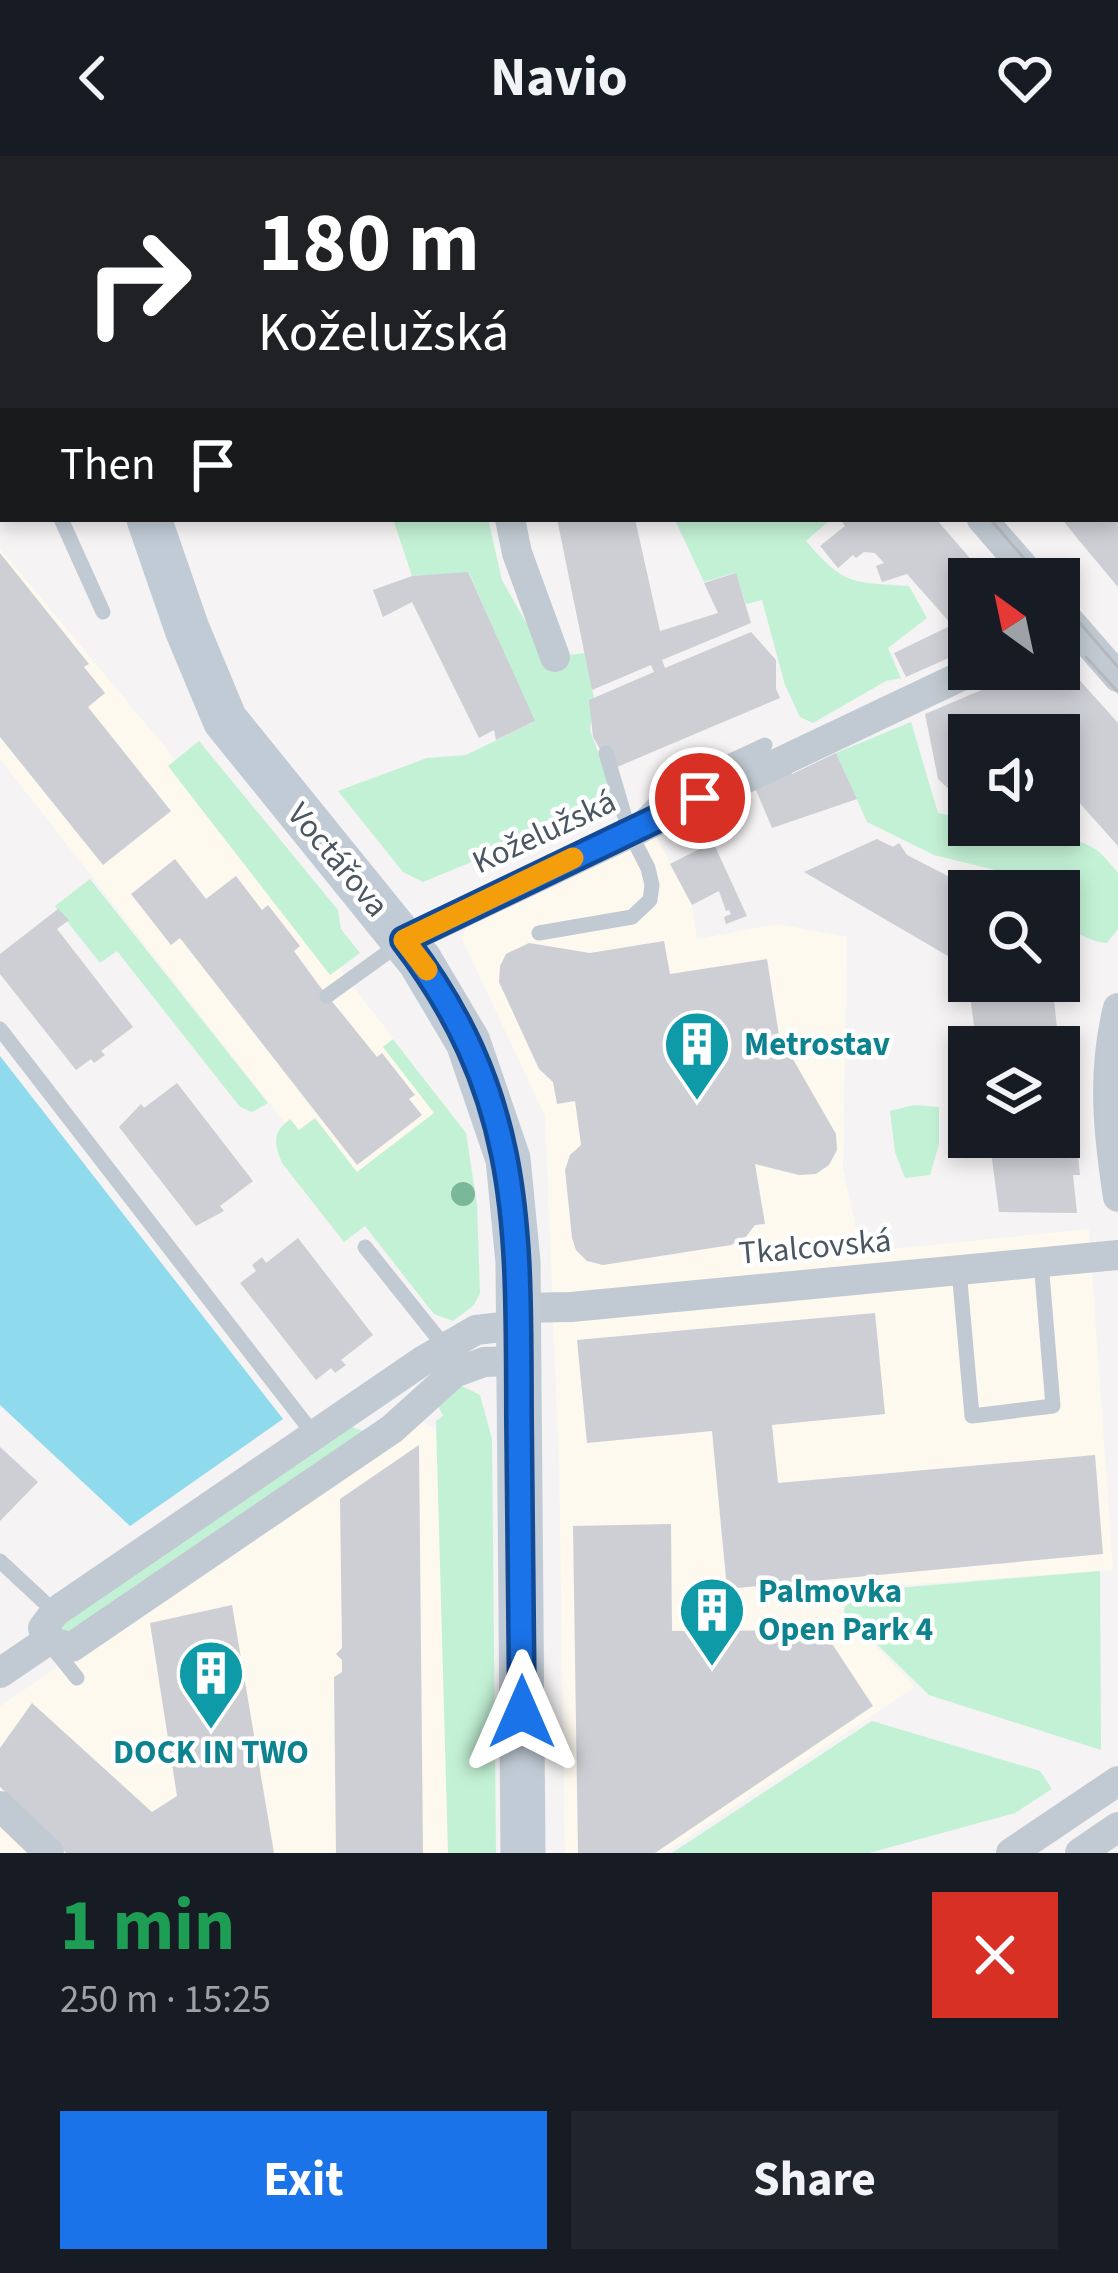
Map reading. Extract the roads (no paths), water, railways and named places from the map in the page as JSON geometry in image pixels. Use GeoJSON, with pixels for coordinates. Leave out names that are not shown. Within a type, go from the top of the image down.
{"type":"FeatureCollection","features":[{"type":"Feature","properties":{"kind":"main road","name":"Voctářova"},"geometry":{"type":"LineString","coordinates":[[149,522],[225,720],[439,987],[468,1042],[500,1127],[514,1201],[519,1331],[523,1853]]}},
{"type":"Feature","properties":{"kind":"street"},"geometry":{"type":"LineString","coordinates":[[511,522],[517,554],[555,657]]}},
{"type":"Feature","properties":{"kind":"street"},"geometry":{"type":"LineString","coordinates":[[985,522],[1016,558]]}},
{"type":"Feature","properties":{"kind":"street"},"geometry":{"type":"LineString","coordinates":[[1080,638],[1118,677]]}},
{"type":"Feature","properties":{"kind":"street","name":"Koželužská"},"geometry":{"type":"LineString","coordinates":[[404,940],[948,682]]}},
{"type":"Feature","properties":{"kind":"street"},"geometry":{"type":"LineString","coordinates":[[1118,1008],[1106,1101],[1118,1197]]}},
{"type":"Feature","properties":{"kind":"street","name":"Tkalcovská"},"geometry":{"type":"LineString","coordinates":[[519,1331],[571,1306],[1118,1255]]}},
{"type":"Feature","properties":{"kind":"street"},"geometry":{"type":"LineString","coordinates":[[47,1641],[43,1628],[55,1612],[445,1347],[476,1330],[519,1331]]}},
{"type":"Feature","properties":{"kind":"street"},"geometry":{"type":"LineString","coordinates":[[5,1662],[47,1641],[72,1647],[392,1429],[454,1373],[484,1362],[519,1331]]}},
{"type":"Feature","properties":{"kind":"street"},"geometry":{"type":"LineString","coordinates":[[370,1398],[392,1429]]}},
{"type":"Feature","properties":{"kind":"street"},"geometry":{"type":"LineString","coordinates":[[1011,1853],[1118,1781]]}},
{"type":"Feature","properties":{"kind":"street"},"geometry":{"type":"LineString","coordinates":[[0,1806],[49,1853]]}},
{"type":"Feature","properties":{"kind":"street"},"geometry":{"type":"LineString","coordinates":[[1079,1853],[1118,1828]]}},
{"type":"Feature","properties":{"kind":"lane"},"geometry":{"type":"LineString","coordinates":[[63,522],[104,612]]}},
{"type":"Feature","properties":{"kind":"lane"},"geometry":{"type":"LineString","coordinates":[[629,831],[668,790],[764,745]]}},
{"type":"Feature","properties":{"kind":"lane"},"geometry":{"type":"LineString","coordinates":[[538,933],[632,917],[650,900],[652,885],[605,753]]}},
{"type":"Feature","properties":{"kind":"lane"},"geometry":{"type":"LineString","coordinates":[[327,996],[404,940]]}},
{"type":"Feature","properties":{"kind":"lane"},"geometry":{"type":"LineString","coordinates":[[0,1029],[315,1436]]}},
{"type":"Feature","properties":{"kind":"lane"},"geometry":{"type":"LineString","coordinates":[[365,1247],[445,1347]]}},
{"type":"Feature","properties":{"kind":"lane"},"geometry":{"type":"LineString","coordinates":[[959,1270],[972,1416],[1053,1406],[1041,1262]]}},
{"type":"Feature","properties":{"kind":"lane"},"geometry":{"type":"LineString","coordinates":[[0,1561],[43,1601]]}},
{"type":"Feature","properties":{"kind":"lane"},"geometry":{"type":"LineString","coordinates":[[47,1641],[77,1678]]}},
{"type":"Feature","properties":{"kind":"water"},"geometry":{"type":"Polygon","coordinates":[[[0,1056],[283,1419],[130,1526],[0,1405],[0,1056]]]}},
{"type":"Feature","properties":{"kind":"tram line"},"geometry":{"type":"LineString","coordinates":[[993,522],[1024,558]]}},
{"type":"Feature","properties":{"kind":"tram line"},"geometry":{"type":"LineString","coordinates":[[1080,623],[1118,667]]}},
{"type":"Feature","properties":{"kind":"tram line"},"geometry":{"type":"LineString","coordinates":[[1086,657],[1118,692]]}},
{"type":"Feature","properties":{"kind":"place","name":"Metrostav"},"geometry":{"type":"Point","coordinates":[697,1103]}},
{"type":"Feature","properties":{"kind":"place","name":"Palmovka Open Park 4"},"geometry":{"type":"Point","coordinates":[712,1669]}},
{"type":"Feature","properties":{"kind":"place","name":"DOCK IN TWO"},"geometry":{"type":"Point","coordinates":[211,1732]}}]}
